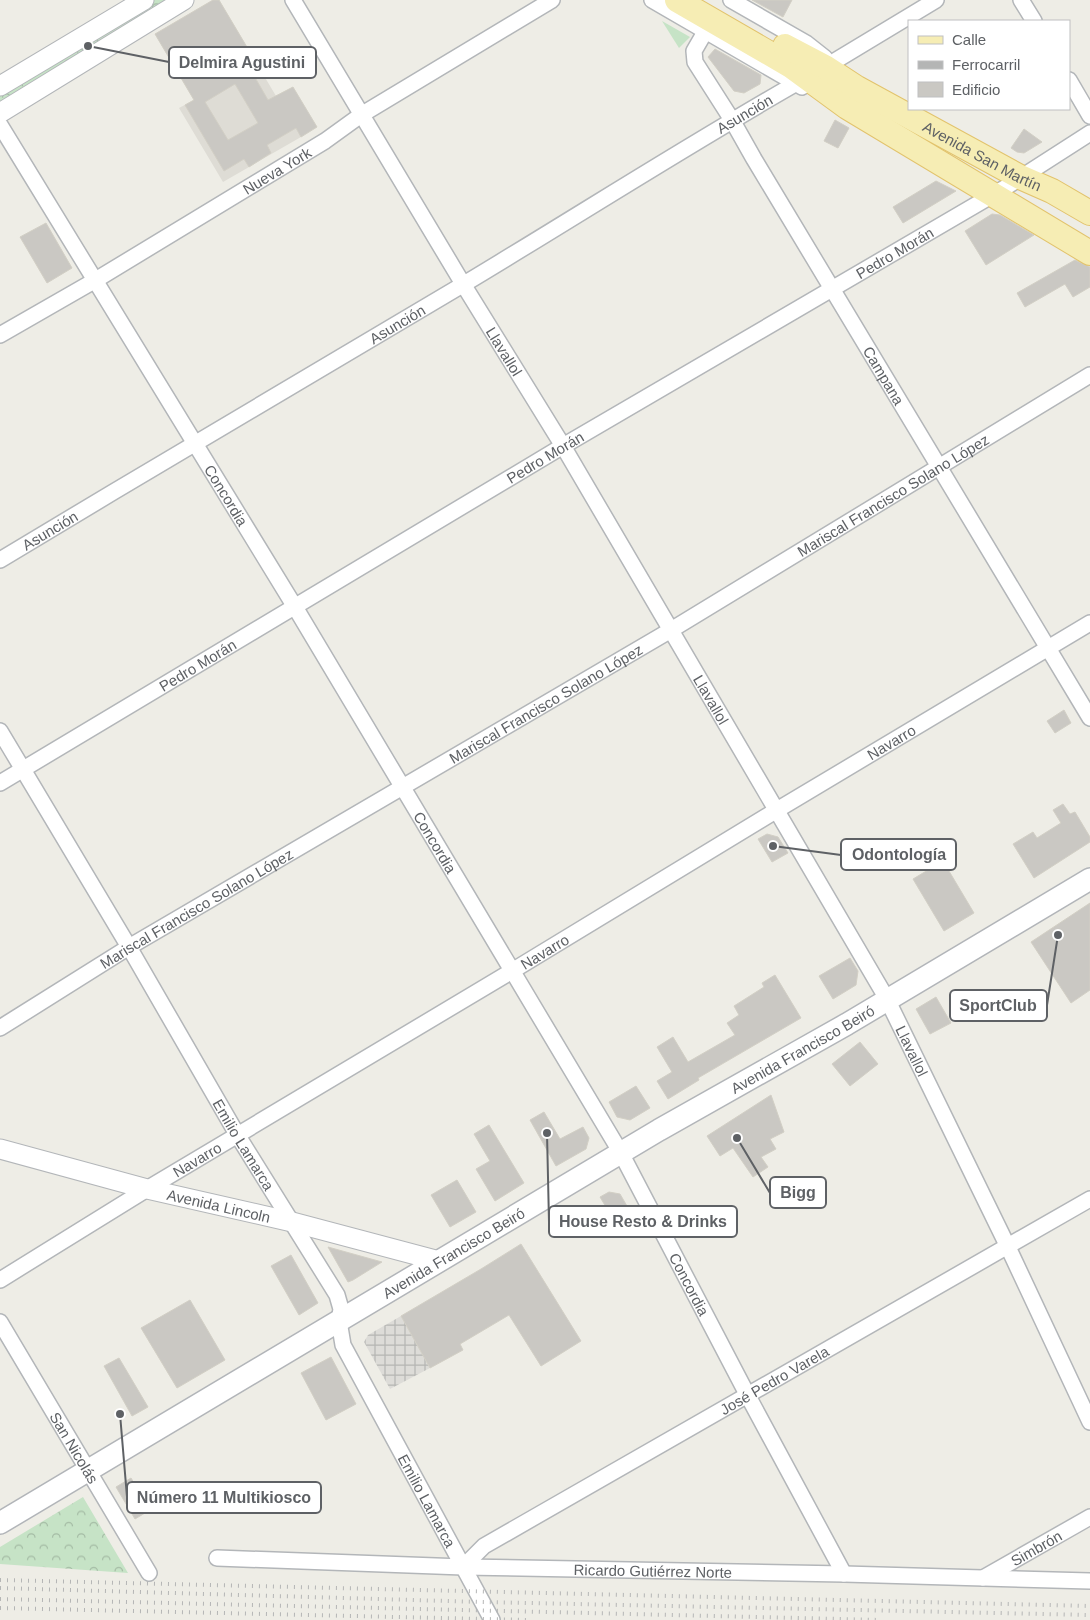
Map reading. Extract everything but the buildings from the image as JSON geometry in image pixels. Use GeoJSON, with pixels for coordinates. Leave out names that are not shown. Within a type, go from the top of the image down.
{"type":"FeatureCollection","features":[{"type":"Feature","properties":{"kind":"main road","name":"Avenida San Martín"},"geometry":{"type":"LineString","coordinates":[[677,0],[791,66],[847,107],[1090,253]]}},
{"type":"Feature","properties":{"kind":"main road","name":"Avenida San Martín"},"geometry":{"type":"LineString","coordinates":[[705,0],[783,45],[825,66],[858,88],[1020,178],[1052,191],[1090,214]]}},
{"type":"Feature","properties":{"kind":"main road","name":"Avenida Francisco Beiró"},"geometry":{"type":"LineString","coordinates":[[0,1523],[89,1472],[621,1153],[847,1024],[1090,879]]}},
{"type":"Feature","properties":{"kind":"street"},"geometry":{"type":"LineString","coordinates":[[0,86],[144,0]]}},
{"type":"Feature","properties":{"kind":"street"},"geometry":{"type":"LineString","coordinates":[[0,113],[184,0]]}},
{"type":"Feature","properties":{"kind":"street","name":"Llavallol"},"geometry":{"type":"LineString","coordinates":[[293,0],[463,284],[563,446],[887,999],[1008,1247],[1090,1422]]}},
{"type":"Feature","properties":{"kind":"street","name":"Nueva York"},"geometry":{"type":"LineString","coordinates":[[0,335],[94,281],[325,141],[361,115],[552,0]]}},
{"type":"Feature","properties":{"kind":"street","name":"Avenida San Martín"},"geometry":{"type":"LineString","coordinates":[[652,0],[795,84],[847,107]]}},
{"type":"Feature","properties":{"kind":"street","name":"Avenida San Martín"},"geometry":{"type":"LineString","coordinates":[[730,0],[806,43],[824,57],[825,66]]}},
{"type":"Feature","properties":{"kind":"street"},"geometry":{"type":"LineString","coordinates":[[825,66],[936,0]]}},
{"type":"Feature","properties":{"kind":"street"},"geometry":{"type":"LineString","coordinates":[[1021,0],[1033,20]]}},
{"type":"Feature","properties":{"kind":"street","name":"Campana"},"geometry":{"type":"LineString","coordinates":[[705,32],[694,51],[695,62],[732,120],[1090,718]]}},
{"type":"Feature","properties":{"kind":"street"},"geometry":{"type":"LineString","coordinates":[[1070,82],[1090,116]]}},
{"type":"Feature","properties":{"kind":"street","name":"Asunción"},"geometry":{"type":"LineString","coordinates":[[0,560],[795,84]]}},
{"type":"Feature","properties":{"kind":"street","name":"Concordia"},"geometry":{"type":"LineString","coordinates":[[0,125],[295,607],[401,788],[621,1153],[748,1396],[844,1574]]}},
{"type":"Feature","properties":{"kind":"street","name":"Pedro Morán"},"geometry":{"type":"LineString","coordinates":[[0,783],[563,446],[992,195],[1090,133]]}},
{"type":"Feature","properties":{"kind":"street","name":"Mariscal Francisco Solano López"},"geometry":{"type":"LineString","coordinates":[[0,1028],[129,947],[671,630],[1090,376]]}},
{"type":"Feature","properties":{"kind":"street","name":"Navarro"},"geometry":{"type":"LineString","coordinates":[[0,1280],[776,810],[1090,623]]}},
{"type":"Feature","properties":{"kind":"street","name":"Emilio Lamarca"},"geometry":{"type":"LineString","coordinates":[[0,731],[129,947],[238,1136],[337,1295],[341,1309],[339,1321],[343,1345],[492,1620]]}},
{"type":"Feature","properties":{"kind":"street","name":"Avenida Lincoln"},"geometry":{"type":"LineString","coordinates":[[0,1149],[148,1189],[292,1222],[439,1261]]}},
{"type":"Feature","properties":{"kind":"street","name":"José Pedro Varela"},"geometry":{"type":"LineString","coordinates":[[464,1566],[484,1546],[1090,1199]]}},
{"type":"Feature","properties":{"kind":"street","name":"San Nicolás"},"geometry":{"type":"LineString","coordinates":[[0,1322],[149,1573]]}},
{"type":"Feature","properties":{"kind":"street","name":"Simbrón"},"geometry":{"type":"LineString","coordinates":[[983,1578],[1090,1517]]}},
{"type":"Feature","properties":{"kind":"street","name":"Ricardo Gutiérrez Norte"},"geometry":{"type":"LineString","coordinates":[[217,1558],[1090,1581]]}},
{"type":"Feature","properties":{"kind":"shaded area"},"geometry":{"type":"Polygon","coordinates":[[[213,0],[219,0],[276,96],[293,87],[301,137],[223,182],[179,108],[194,100],[155,34],[213,0]]]}},
{"type":"Feature","properties":{"kind":"shaded area"},"geometry":{"type":"Polygon","coordinates":[[[401,1316],[430,1368],[390,1389],[364,1342],[368,1335],[401,1316]]]}},
{"type":"Feature","properties":{"kind":"green space"},"geometry":{"type":"Polygon","coordinates":[[[144,0],[169,0],[0,113],[0,86],[144,0]]]}},
{"type":"Feature","properties":{"kind":"green space"},"geometry":{"type":"Polygon","coordinates":[[[662,21],[690,37],[679,48],[662,21]]]}},
{"type":"Feature","properties":{"kind":"green space"},"geometry":{"type":"Polygon","coordinates":[[[83,1497],[128,1573],[0,1564],[0,1547],[83,1497]]]}},
{"type":"Feature","properties":{"kind":"railway"},"geometry":{"type":"LineString","coordinates":[[0,1580],[1090,1606]]}},
{"type":"Feature","properties":{"kind":"railway"},"geometry":{"type":"LineString","coordinates":[[0,1588],[482,1602],[1090,1615]]}},
{"type":"Feature","properties":{"kind":"railway"},"geometry":{"type":"LineString","coordinates":[[0,1599],[881,1620]]}},
{"type":"Feature","properties":{"kind":"railway"},"geometry":{"type":"LineString","coordinates":[[0,1608],[529,1620]]}},
{"type":"Feature","properties":{"kind":"place","name":"Delmira Agustini"},"geometry":{"type":"Point","coordinates":[88,46]}},
{"type":"Feature","properties":{"kind":"place","name":"Odontología"},"geometry":{"type":"Point","coordinates":[773,846]}},
{"type":"Feature","properties":{"kind":"place","name":"SportClub"},"geometry":{"type":"Point","coordinates":[1058,935]}},
{"type":"Feature","properties":{"kind":"place","name":"House Resto & Drinks"},"geometry":{"type":"Point","coordinates":[547,1133]}},
{"type":"Feature","properties":{"kind":"place","name":"Bigg"},"geometry":{"type":"Point","coordinates":[737,1138]}},
{"type":"Feature","properties":{"kind":"place","name":"Número 11 Multikiosco"},"geometry":{"type":"Point","coordinates":[120,1414]}}]}
